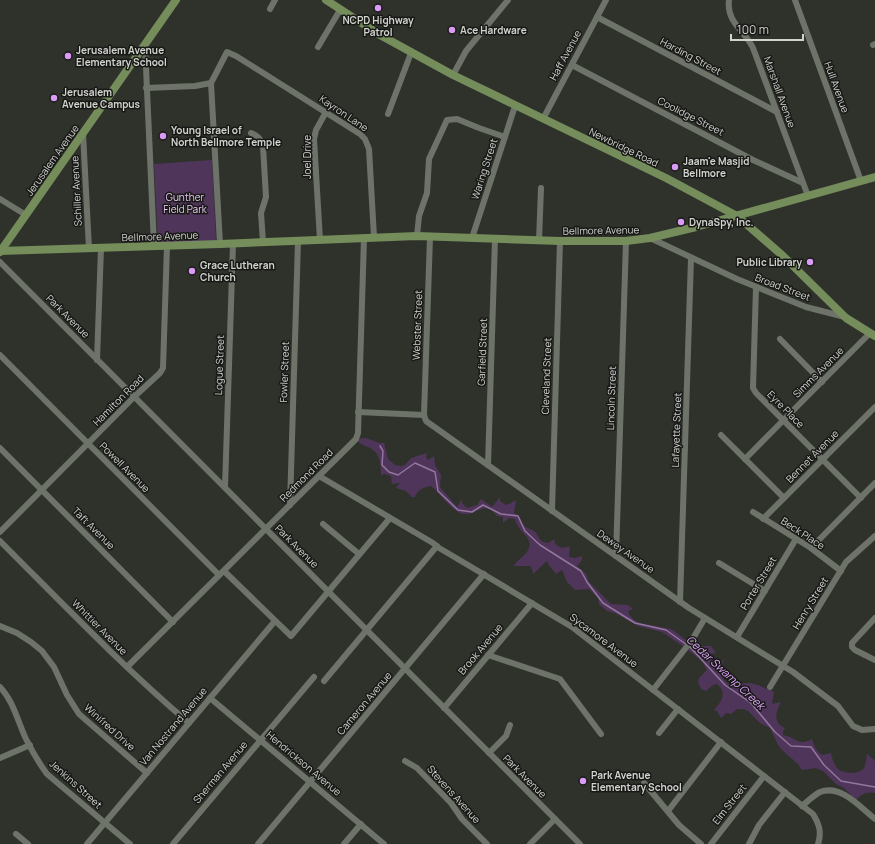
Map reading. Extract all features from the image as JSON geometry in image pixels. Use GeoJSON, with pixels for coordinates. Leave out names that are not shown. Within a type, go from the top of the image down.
{"type":"FeatureCollection","features":[{"type":"Feature","properties":{"kind":"main road","name":"Jerusalem Avenue"},"geometry":{"type":"LineString","coordinates":[[0,252],[176,0]]}},
{"type":"Feature","properties":{"kind":"main road","name":"Newbridge Road"},"geometry":{"type":"LineString","coordinates":[[326,0],[411,53],[515,106],[666,178],[737,216],[782,255],[846,318],[873,335]]}},
{"type":"Feature","properties":{"kind":"main road","name":"Bellmore Avenue"},"geometry":{"type":"LineString","coordinates":[[0,252],[417,236],[539,241],[626,241],[650,238],[737,216],[875,177]]}},
{"type":"Feature","properties":{"kind":"street"},"geometry":{"type":"LineString","coordinates":[[270,9],[276,0]]}},
{"type":"Feature","properties":{"kind":"street"},"geometry":{"type":"LineString","coordinates":[[453,75],[466,51],[508,0]]}},
{"type":"Feature","properties":{"kind":"street","name":"Haff Avenue"},"geometry":{"type":"LineString","coordinates":[[543,119],[606,0]]}},
{"type":"Feature","properties":{"kind":"street","name":"Marshall Avenue"},"geometry":{"type":"LineString","coordinates":[[729,0],[729,12],[735,24],[747,37],[753,48],[808,196]]}},
{"type":"Feature","properties":{"kind":"street","name":"Hull Avenue"},"geometry":{"type":"LineString","coordinates":[[795,0],[861,181]]}},
{"type":"Feature","properties":{"kind":"street"},"geometry":{"type":"LineString","coordinates":[[318,47],[340,10]]}},
{"type":"Feature","properties":{"kind":"street","name":"Harding Street"},"geometry":{"type":"LineString","coordinates":[[597,17],[777,112]]}},
{"type":"Feature","properties":{"kind":"street"},"geometry":{"type":"LineString","coordinates":[[145,45],[154,246]]}},
{"type":"Feature","properties":{"kind":"street","name":"Kayron Lane"},"geometry":{"type":"LineString","coordinates":[[211,83],[227,52],[236,56],[360,134],[367,143],[370,157],[374,237]]}},
{"type":"Feature","properties":{"kind":"street"},"geometry":{"type":"LineString","coordinates":[[388,114],[411,53]]}},
{"type":"Feature","properties":{"kind":"street","name":"Coolidge Street"},"geometry":{"type":"LineString","coordinates":[[572,65],[753,160],[803,183]]}},
{"type":"Feature","properties":{"kind":"street"},"geometry":{"type":"LineString","coordinates":[[146,88],[195,86],[211,83],[220,244]]}},
{"type":"Feature","properties":{"kind":"street","name":"Waring Street"},"geometry":{"type":"LineString","coordinates":[[472,238],[515,106]]}},
{"type":"Feature","properties":{"kind":"street","name":"Joel Drive"},"geometry":{"type":"LineString","coordinates":[[320,240],[314,139],[316,130],[326,112]]}},
{"type":"Feature","properties":{"kind":"street"},"geometry":{"type":"LineString","coordinates":[[417,236],[419,216],[427,193],[429,160],[447,120],[457,119],[505,137]]}},
{"type":"Feature","properties":{"kind":"street","name":"Schiller Avenue"},"geometry":{"type":"LineString","coordinates":[[83,133],[89,249]]}},
{"type":"Feature","properties":{"kind":"street"},"geometry":{"type":"LineString","coordinates":[[251,133],[257,135],[263,146],[266,197],[261,213],[263,242]]}},
{"type":"Feature","properties":{"kind":"street"},"geometry":{"type":"LineString","coordinates":[[539,241],[541,188]]}},
{"type":"Feature","properties":{"kind":"street"},"geometry":{"type":"LineString","coordinates":[[0,199],[26,215]]}},
{"type":"Feature","properties":{"kind":"street","name":"Webster Street"},"geometry":{"type":"LineString","coordinates":[[424,415],[430,237]]}},
{"type":"Feature","properties":{"kind":"street","name":"Redmond Road"},"geometry":{"type":"LineString","coordinates":[[127,667],[356,439],[358,432],[364,238]]}},
{"type":"Feature","properties":{"kind":"street","name":"Broad Street"},"geometry":{"type":"LineString","coordinates":[[650,238],[756,287],[806,307],[846,318]]}},
{"type":"Feature","properties":{"kind":"street","name":"Garfield Street"},"geometry":{"type":"LineString","coordinates":[[488,465],[495,239]]}},
{"type":"Feature","properties":{"kind":"street","name":"Fowler Street"},"geometry":{"type":"LineString","coordinates":[[290,505],[298,241]]}},
{"type":"Feature","properties":{"kind":"street","name":"Cleveland Street"},"geometry":{"type":"LineString","coordinates":[[552,511],[560,241]]}},
{"type":"Feature","properties":{"kind":"street","name":"Lincoln Street"},"geometry":{"type":"LineString","coordinates":[[616,556],[626,241]]}},
{"type":"Feature","properties":{"kind":"street","name":"Logue Street"},"geometry":{"type":"LineString","coordinates":[[225,487],[233,244]]}},
{"type":"Feature","properties":{"kind":"street","name":"Hamilton Road"},"geometry":{"type":"LineString","coordinates":[[0,532],[134,397],[160,374],[163,368],[167,246]]}},
{"type":"Feature","properties":{"kind":"street"},"geometry":{"type":"LineString","coordinates":[[98,360],[102,248]]}},
{"type":"Feature","properties":{"kind":"street","name":"Lafayette Street"},"geometry":{"type":"LineString","coordinates":[[680,602],[691,258]]}},
{"type":"Feature","properties":{"kind":"street","name":"Park Avenue"},"geometry":{"type":"LineString","coordinates":[[0,262],[580,844]]}},
{"type":"Feature","properties":{"kind":"street","name":"Eyre Place"},"geometry":{"type":"LineString","coordinates":[[756,287],[753,388],[756,393],[861,498]]}},
{"type":"Feature","properties":{"kind":"street","name":"Simms Avenue"},"geometry":{"type":"LineString","coordinates":[[745,459],[822,382],[873,335]]}},
{"type":"Feature","properties":{"kind":"street"},"geometry":{"type":"LineString","coordinates":[[780,339],[822,382]]}},
{"type":"Feature","properties":{"kind":"street","name":"Powell Avenue"},"geometry":{"type":"LineString","coordinates":[[0,355],[222,573],[291,636],[328,591]]}},
{"type":"Feature","properties":{"kind":"street","name":"Bennet Avenue"},"geometry":{"type":"LineString","coordinates":[[763,519],[875,407]]}},
{"type":"Feature","properties":{"kind":"street"},"geometry":{"type":"LineString","coordinates":[[358,412],[424,415]]}},
{"type":"Feature","properties":{"kind":"street","name":"Dewey Avenue"},"geometry":{"type":"LineString","coordinates":[[424,415],[426,421],[680,602],[783,666],[838,706],[853,726],[862,730],[875,729]]}},
{"type":"Feature","properties":{"kind":"street"},"geometry":{"type":"LineString","coordinates":[[720,435],[784,498]]}},
{"type":"Feature","properties":{"kind":"street","name":"Taft Avenue"},"geometry":{"type":"LineString","coordinates":[[0,448],[173,622]]}},
{"type":"Feature","properties":{"kind":"street","name":"Sycamore Avenue"},"geometry":{"type":"LineString","coordinates":[[319,476],[572,627],[813,814],[817,820],[820,833],[818,844]]}},
{"type":"Feature","properties":{"kind":"street"},"geometry":{"type":"LineString","coordinates":[[811,548],[875,484]]}},
{"type":"Feature","properties":{"kind":"street","name":"Beck Place"},"geometry":{"type":"LineString","coordinates":[[753,512],[811,548],[841,571]]}},
{"type":"Feature","properties":{"kind":"street"},"geometry":{"type":"LineString","coordinates":[[328,591],[390,518]]}},
{"type":"Feature","properties":{"kind":"street"},"geometry":{"type":"LineString","coordinates":[[323,524],[359,554]]}},
{"type":"Feature","properties":{"kind":"street","name":"Henry Street"},"geometry":{"type":"LineString","coordinates":[[770,687],[846,562],[875,536]]}},
{"type":"Feature","properties":{"kind":"street","name":"Porter Street"},"geometry":{"type":"LineString","coordinates":[[737,637],[796,539]]}},
{"type":"Feature","properties":{"kind":"street","name":"Whittier Avenue"},"geometry":{"type":"LineString","coordinates":[[0,541],[127,667],[189,723]]}},
{"type":"Feature","properties":{"kind":"street"},"geometry":{"type":"LineString","coordinates":[[324,681],[437,546]]}},
{"type":"Feature","properties":{"kind":"street"},"geometry":{"type":"LineString","coordinates":[[719,563],[765,591]]}},
{"type":"Feature","properties":{"kind":"street","name":"Cameron Avenue"},"geometry":{"type":"LineString","coordinates":[[258,844],[484,574]]}},
{"type":"Feature","properties":{"kind":"street","name":"Brook Avenue"},"geometry":{"type":"LineString","coordinates":[[444,708],[532,603]]}},
{"type":"Feature","properties":{"kind":"street"},"geometry":{"type":"LineString","coordinates":[[653,690],[688,645],[705,618]]}},
{"type":"Feature","properties":{"kind":"street"},"geometry":{"type":"LineString","coordinates":[[875,618],[852,643],[852,647],[855,650],[875,660]]}},
{"type":"Feature","properties":{"kind":"street","name":"Van Nostrand Avenue"},"geometry":{"type":"LineString","coordinates":[[87,844],[275,621]]}},
{"type":"Feature","properties":{"kind":"street","name":"Winifred Drive"},"geometry":{"type":"LineString","coordinates":[[0,626],[18,633],[42,651],[54,667],[67,695],[79,714],[147,773]]}},
{"type":"Feature","properties":{"kind":"street"},"geometry":{"type":"LineString","coordinates":[[488,655],[560,679],[601,734]]}},
{"type":"Feature","properties":{"kind":"street","name":"Sherman Avenue"},"geometry":{"type":"LineString","coordinates":[[173,844],[314,677]]}},
{"type":"Feature","properties":{"kind":"street","name":"Jenkins Street"},"geometry":{"type":"LineString","coordinates":[[0,687],[7,696],[30,745],[47,774],[130,844]]}},
{"type":"Feature","properties":{"kind":"street","name":"Hendrickson Avenue"},"geometry":{"type":"LineString","coordinates":[[210,698],[384,844]]}},
{"type":"Feature","properties":{"kind":"street"},"geometry":{"type":"LineString","coordinates":[[659,734],[678,709]]}},
{"type":"Feature","properties":{"kind":"street"},"geometry":{"type":"LineString","coordinates":[[489,754],[506,736],[510,725]]}},
{"type":"Feature","properties":{"kind":"street"},"geometry":{"type":"LineString","coordinates":[[668,811],[721,742]]}},
{"type":"Feature","properties":{"kind":"street"},"geometry":{"type":"LineString","coordinates":[[0,758],[30,745]]}},
{"type":"Feature","properties":{"kind":"street","name":"Stevens Avenue"},"geometry":{"type":"LineString","coordinates":[[405,761],[416,768],[451,803],[462,819],[487,844]]}},
{"type":"Feature","properties":{"kind":"street","name":"Elm Street"},"geometry":{"type":"LineString","coordinates":[[711,844],[764,776]]}},
{"type":"Feature","properties":{"kind":"street"},"geometry":{"type":"LineString","coordinates":[[644,783],[679,825],[701,844]]}},
{"type":"Feature","properties":{"kind":"street"},"geometry":{"type":"LineString","coordinates":[[802,806],[821,792],[830,790],[846,796],[875,819]]}},
{"type":"Feature","properties":{"kind":"street"},"geometry":{"type":"LineString","coordinates":[[749,844],[759,825],[784,792]]}},
{"type":"Feature","properties":{"kind":"street"},"geometry":{"type":"LineString","coordinates":[[530,844],[555,819]]}},
{"type":"Feature","properties":{"kind":"street"},"geometry":{"type":"LineString","coordinates":[[344,844],[360,824]]}},
{"type":"Feature","properties":{"kind":"street"},"geometry":{"type":"LineString","coordinates":[[16,834],[28,844]]}},
{"type":"Feature","properties":{"kind":"green space","name":"Gunther Field Park"},"geometry":{"type":"Polygon","coordinates":[[[212,160],[216,241],[158,244],[154,164],[212,160]]]}},
{"type":"Feature","properties":{"kind":"green space"},"geometry":{"type":"Polygon","coordinates":[[[368,438],[384,443],[388,459],[395,465],[405,465],[411,458],[427,453],[426,457],[428,460],[434,456],[435,465],[441,475],[440,487],[457,507],[462,499],[462,503],[467,508],[477,505],[481,499],[492,507],[500,497],[500,501],[506,505],[516,500],[514,513],[518,515],[527,528],[533,530],[537,534],[543,542],[549,543],[554,539],[556,544],[560,547],[570,546],[569,557],[575,558],[582,556],[582,560],[577,566],[586,574],[589,582],[611,604],[628,605],[633,609],[628,611],[630,615],[634,620],[640,623],[671,629],[693,645],[696,640],[701,646],[711,646],[716,653],[710,654],[717,670],[724,658],[722,675],[729,685],[734,687],[739,684],[749,683],[759,685],[774,692],[772,704],[781,702],[776,716],[778,723],[785,728],[783,735],[800,742],[812,739],[818,752],[822,755],[831,753],[836,766],[839,770],[844,772],[855,773],[861,771],[865,766],[867,754],[875,761],[875,793],[869,792],[860,796],[856,800],[823,771],[815,768],[802,770],[798,764],[778,745],[770,728],[760,723],[748,711],[737,709],[731,714],[726,713],[721,718],[717,711],[714,710],[721,701],[723,694],[722,691],[717,684],[713,685],[706,691],[701,689],[698,682],[699,678],[707,670],[702,661],[687,649],[662,632],[638,626],[615,613],[607,611],[599,604],[598,598],[589,589],[575,590],[567,582],[562,570],[556,574],[547,561],[533,574],[530,566],[514,566],[527,552],[530,544],[528,538],[517,525],[515,519],[509,518],[503,523],[503,517],[497,516],[493,511],[485,508],[469,514],[460,513],[451,507],[431,486],[421,489],[417,492],[415,497],[412,497],[406,491],[396,488],[400,483],[392,484],[391,476],[385,474],[381,475],[379,458],[372,449],[357,440],[368,438]]]}},
{"type":"Feature","properties":{"kind":"waterway","name":"Cedar Swamp Creek"},"geometry":{"type":"LineString","coordinates":[[380,446],[383,451],[382,465],[389,472],[398,475],[415,463],[435,472],[438,491],[458,510],[472,512],[483,505],[501,514],[518,516],[525,531],[540,545],[581,571],[587,582],[603,603],[635,623],[666,630],[687,645]]}},
{"type":"Feature","properties":{"kind":"waterway","name":"Cedar Swamp Creek"},"geometry":{"type":"LineString","coordinates":[[690,647],[725,685],[751,703],[775,732],[791,746],[811,747],[824,765],[841,781],[875,787]]}},
{"type":"Feature","properties":{"kind":"place","name":"NCPD Highway Patrol"},"geometry":{"type":"Point","coordinates":[378,8]}},
{"type":"Feature","properties":{"kind":"place","name":"Ace Hardware"},"geometry":{"type":"Point","coordinates":[452,30]}},
{"type":"Feature","properties":{"kind":"place","name":"Jerusalem Avenue Elementary School"},"geometry":{"type":"Point","coordinates":[68,56]}},
{"type":"Feature","properties":{"kind":"place","name":"Jerusalem Avenue Campus"},"geometry":{"type":"Point","coordinates":[54,98]}},
{"type":"Feature","properties":{"kind":"place","name":"Young Israel of North Bellmore Temple"},"geometry":{"type":"Point","coordinates":[163,136]}},
{"type":"Feature","properties":{"kind":"place","name":"Jaam'e Masjid Bellmore"},"geometry":{"type":"Point","coordinates":[675,167]}},
{"type":"Feature","properties":{"kind":"place","name":"DynaSpy, Inc."},"geometry":{"type":"Point","coordinates":[681,222]}},
{"type":"Feature","properties":{"kind":"place","name":"Public Library"},"geometry":{"type":"Point","coordinates":[810,262]}},
{"type":"Feature","properties":{"kind":"place","name":"Grace Lutheran Church"},"geometry":{"type":"Point","coordinates":[192,271]}},
{"type":"Feature","properties":{"kind":"place","name":"Park Avenue Elementary School"},"geometry":{"type":"Point","coordinates":[583,781]}}]}
